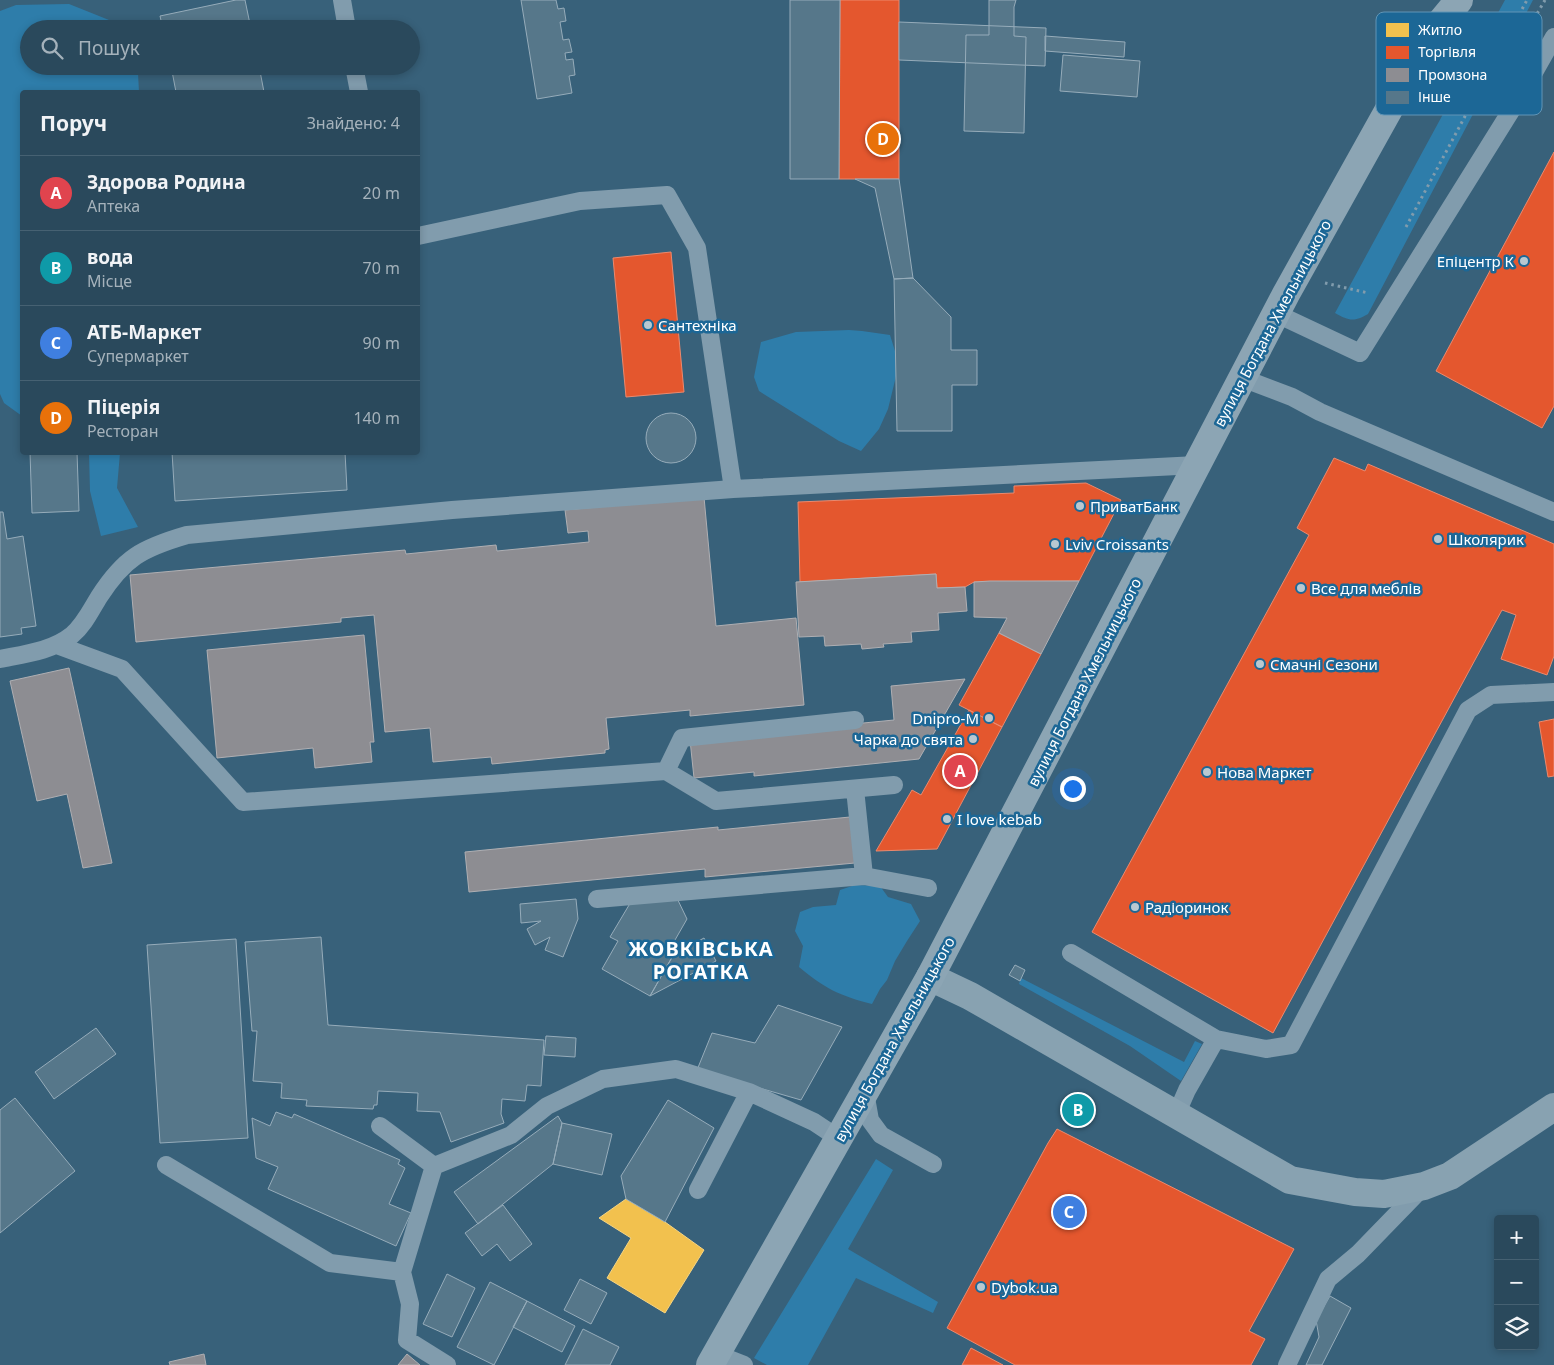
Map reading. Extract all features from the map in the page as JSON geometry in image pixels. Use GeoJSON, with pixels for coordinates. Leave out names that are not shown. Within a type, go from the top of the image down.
{"type":"FeatureCollection","features":[{"type":"Feature","properties":{"kind":"main road","name":"вулиця Богдана Хмельницького"},"geometry":{"type":"LineString","coordinates":[[1449,12],[1459,0]]}},
{"type":"Feature","properties":{"kind":"main road","name":"вулиця Богдана Хмельницького"},"geometry":{"type":"LineString","coordinates":[[713,1359],[930,977],[1196,464],[1386,115]]}},
{"type":"Feature","properties":{"kind":"main road"},"geometry":{"type":"LineString","coordinates":[[930,977],[970,996],[1290,1180],[1355,1192],[1384,1194],[1424,1186],[1450,1176],[1554,1107]]}},
{"type":"Feature","properties":{"kind":"lane"},"geometry":{"type":"LineString","coordinates":[[342,0],[345,20]]}},
{"type":"Feature","properties":{"kind":"lane"},"geometry":{"type":"LineString","coordinates":[[1542,58],[1554,37]]}},
{"type":"Feature","properties":{"kind":"lane"},"geometry":{"type":"LineString","coordinates":[[356,75],[359,90]]}},
{"type":"Feature","properties":{"kind":"lane"},"geometry":{"type":"LineString","coordinates":[[1277,314],[1360,353],[1508,115]]}},
{"type":"Feature","properties":{"kind":"lane"},"geometry":{"type":"LineString","coordinates":[[420,236],[580,201],[667,195],[698,248],[733,489]]}},
{"type":"Feature","properties":{"kind":"lane"},"geometry":{"type":"LineString","coordinates":[[1242,378],[1292,397],[1337,419],[1554,512]]}},
{"type":"Feature","properties":{"kind":"lane"},"geometry":{"type":"LineString","coordinates":[[0,659],[39,651],[57,645],[73,634],[85,620],[109,581],[131,558],[149,548],[186,535],[452,510],[733,489],[1196,464]]}},
{"type":"Feature","properties":{"kind":"lane"},"geometry":{"type":"LineString","coordinates":[[57,645],[122,669],[243,802],[666,771],[716,801],[894,785]]}},
{"type":"Feature","properties":{"kind":"lane"},"geometry":{"type":"LineString","coordinates":[[1071,953],[1216,1039],[1266,1049],[1290,1045],[1468,710],[1491,695],[1554,692]]}},
{"type":"Feature","properties":{"kind":"lane"},"geometry":{"type":"LineString","coordinates":[[666,771],[682,738],[855,720]]}},
{"type":"Feature","properties":{"kind":"lane"},"geometry":{"type":"LineString","coordinates":[[855,789],[864,876]]}},
{"type":"Feature","properties":{"kind":"lane"},"geometry":{"type":"LineString","coordinates":[[597,899],[864,876],[928,888]]}},
{"type":"Feature","properties":{"kind":"lane"},"geometry":{"type":"LineString","coordinates":[[1176,1115],[1187,1090],[1216,1039]]}},
{"type":"Feature","properties":{"kind":"lane"},"geometry":{"type":"LineString","coordinates":[[434,1166],[511,1135],[547,1106],[603,1079],[676,1069],[749,1092],[814,1122],[838,1138]]}},
{"type":"Feature","properties":{"kind":"lane"},"geometry":{"type":"LineString","coordinates":[[698,1190],[749,1092]]}},
{"type":"Feature","properties":{"kind":"lane"},"geometry":{"type":"LineString","coordinates":[[865,1092],[870,1120],[881,1135],[933,1164]]}},
{"type":"Feature","properties":{"kind":"lane"},"geometry":{"type":"LineString","coordinates":[[380,1126],[434,1166]]}},
{"type":"Feature","properties":{"kind":"lane"},"geometry":{"type":"LineString","coordinates":[[166,1165],[330,1263],[402,1272]]}},
{"type":"Feature","properties":{"kind":"lane"},"geometry":{"type":"LineString","coordinates":[[434,1166],[402,1272],[410,1304],[407,1340],[447,1365]]}},
{"type":"Feature","properties":{"kind":"lane"},"geometry":{"type":"LineString","coordinates":[[1287,1365],[1328,1279],[1358,1254],[1424,1186]]}},
{"type":"Feature","properties":{"kind":"lane"},"geometry":{"type":"LineString","coordinates":[[713,1359],[744,1365]]}},
{"type":"Feature","properties":{"kind":"path"},"geometry":{"type":"LineString","coordinates":[[1521,12],[1527,0]]}},
{"type":"Feature","properties":{"kind":"path"},"geometry":{"type":"LineString","coordinates":[[1403,233],[1466,115]]}},
{"type":"Feature","properties":{"kind":"path"},"geometry":{"type":"LineString","coordinates":[[1297,276],[1370,294]]}},
{"type":"Feature","properties":{"kind":"shaded area"},"geometry":{"type":"Polygon","coordinates":[[[1505,0],[1533,0],[1527,12],[1498,12],[1505,0]]]}},
{"type":"Feature","properties":{"kind":"shaded area"},"geometry":{"type":"Polygon","coordinates":[[[69,4],[109,20],[20,20],[20,75],[138,75],[139,90],[20,90],[20,415],[4,403],[0,394],[0,11],[16,5],[69,4]]]}},
{"type":"Feature","properties":{"kind":"shaded area"},"geometry":{"type":"Polygon","coordinates":[[[1443,115],[1473,115],[1368,314],[1355,319],[1348,319],[1335,313],[1443,115]]]}},
{"type":"Feature","properties":{"kind":"shaded area"},"geometry":{"type":"Polygon","coordinates":[[[849,330],[890,335],[899,364],[888,409],[879,429],[861,451],[839,441],[759,391],[754,377],[761,342],[796,332],[849,330]]]}},
{"type":"Feature","properties":{"kind":"shaded area"},"geometry":{"type":"Polygon","coordinates":[[[89,455],[120,455],[117,488],[138,527],[101,536],[90,491],[89,455]]]}},
{"type":"Feature","properties":{"kind":"shaded area"},"geometry":{"type":"Polygon","coordinates":[[[855,885],[880,886],[888,897],[911,904],[920,921],[895,961],[887,980],[872,1004],[833,990],[816,981],[799,967],[803,946],[795,931],[800,912],[813,907],[836,905],[840,890],[855,885]]]}},
{"type":"Feature","properties":{"kind":"shaded area"},"geometry":{"type":"Polygon","coordinates":[[[1021,978],[1184,1062],[1195,1041],[1202,1044],[1181,1081],[1130,1046],[1019,984],[1021,978]]]}},
{"type":"Feature","properties":{"kind":"shaded area"},"geometry":{"type":"Polygon","coordinates":[[[876,1159],[893,1170],[848,1249],[938,1302],[933,1313],[856,1278],[808,1365],[767,1365],[754,1358],[876,1159]]]}},
{"type":"Feature","properties":{"kind":"building: Житло"},"geometry":{"type":"Polygon","coordinates":[[[626,1199],[665,1222],[704,1250],[665,1313],[607,1278],[631,1238],[599,1218],[626,1199]]]}},
{"type":"Feature","properties":{"kind":"building: Торгівля"},"geometry":{"type":"Polygon","coordinates":[[[840,0],[899,0],[899,179],[839,179],[840,0]]]}},
{"type":"Feature","properties":{"kind":"building: Торгівля","name":"Епіцентр К"},"geometry":{"type":"Polygon","coordinates":[[[1554,152],[1554,406],[1542,428],[1436,371],[1554,152]]]}},
{"type":"Feature","properties":{"kind":"building: Торгівля","name":"Сантехніка"},"geometry":{"type":"Polygon","coordinates":[[[671,252],[684,392],[626,397],[613,258],[671,252]]]}},
{"type":"Feature","properties":{"kind":"building: Торгівля"},"geometry":{"type":"Polygon","coordinates":[[[1334,458],[1365,471],[1368,464],[1554,544],[1554,656],[1547,675],[1501,659],[1516,615],[1502,610],[1273,1033],[1092,932],[1309,535],[1297,528],[1334,458]]]}},
{"type":"Feature","properties":{"kind":"building: Торгівля"},"geometry":{"type":"Polygon","coordinates":[[[1086,483],[1121,500],[1079,581],[974,582],[965,587],[937,588],[936,574],[800,582],[798,502],[1014,493],[1014,486],[1086,483]]]}},
{"type":"Feature","properties":{"kind":"building: Торгівля"},"geometry":{"type":"Polygon","coordinates":[[[999,633],[1041,654],[1002,727],[959,705],[999,633]]]}},
{"type":"Feature","properties":{"kind":"building: Торгівля"},"geometry":{"type":"Polygon","coordinates":[[[969,710],[1002,727],[937,849],[876,851],[912,790],[921,795],[969,710]]]}},
{"type":"Feature","properties":{"kind":"building: Торгівля"},"geometry":{"type":"Polygon","coordinates":[[[1554,719],[1554,776],[1548,777],[1539,722],[1554,719]]]}},
{"type":"Feature","properties":{"kind":"building: Торгівля"},"geometry":{"type":"Polygon","coordinates":[[[1057,1129],[1294,1249],[1249,1331],[1265,1339],[1251,1365],[1015,1365],[947,1328],[1057,1129]]]}},
{"type":"Feature","properties":{"kind":"building: Торгівля"},"geometry":{"type":"Polygon","coordinates":[[[971,1348],[1003,1365],[962,1365],[971,1348]]]}},
{"type":"Feature","properties":{"kind":"building: Промзона"},"geometry":{"type":"Polygon","coordinates":[[[704,497],[716,626],[796,618],[804,705],[690,716],[690,710],[606,718],[609,749],[605,750],[605,753],[492,764],[491,757],[433,762],[430,728],[385,732],[374,615],[341,618],[341,622],[136,642],[130,575],[405,550],[406,554],[496,545],[497,551],[589,542],[588,531],[568,533],[565,510],[704,497]]]}},
{"type":"Feature","properties":{"kind":"building: Промзона"},"geometry":{"type":"Polygon","coordinates":[[[936,574],[937,588],[965,587],[967,611],[938,613],[939,630],[911,632],[912,642],[883,644],[884,647],[862,649],[861,644],[825,646],[824,636],[799,637],[796,582],[936,574]]]}},
{"type":"Feature","properties":{"kind":"building: Промзона"},"geometry":{"type":"Polygon","coordinates":[[[1079,581],[1041,654],[999,633],[1007,618],[974,617],[974,582],[1079,581]]]}},
{"type":"Feature","properties":{"kind":"building: Промзона"},"geometry":{"type":"Polygon","coordinates":[[[364,635],[374,742],[370,742],[372,762],[315,768],[313,748],[217,758],[207,650],[364,635]]]}},
{"type":"Feature","properties":{"kind":"building: Промзона"},"geometry":{"type":"Polygon","coordinates":[[[69,668],[112,863],[83,868],[67,794],[37,801],[10,681],[69,668]]]}},
{"type":"Feature","properties":{"kind":"building: Промзона"},"geometry":{"type":"Polygon","coordinates":[[[965,679],[919,759],[754,776],[754,772],[694,778],[690,740],[894,720],[891,686],[965,679]]]}},
{"type":"Feature","properties":{"kind":"building: Промзона"},"geometry":{"type":"Polygon","coordinates":[[[850,817],[855,863],[705,877],[705,869],[469,892],[465,852],[718,827],[718,830],[850,817]]]}},
{"type":"Feature","properties":{"kind":"building: Промзона"},"geometry":{"type":"Polygon","coordinates":[[[204,1354],[206,1365],[170,1365],[169,1362],[204,1354]]]}},
{"type":"Feature","properties":{"kind":"building: Промзона"},"geometry":{"type":"Polygon","coordinates":[[[407,1354],[420,1365],[398,1365],[407,1354]]]}},
{"type":"Feature","properties":{"kind":"building: Інше"},"geometry":{"type":"Polygon","coordinates":[[[236,0],[245,0],[249,20],[161,20],[160,16],[236,0]]]}},
{"type":"Feature","properties":{"kind":"building: Інше"},"geometry":{"type":"Polygon","coordinates":[[[521,0],[556,0],[558,9],[564,8],[566,21],[560,22],[563,40],[569,39],[572,52],[565,53],[566,60],[573,59],[575,75],[569,76],[572,93],[537,99],[521,0]]]}},
{"type":"Feature","properties":{"kind":"building: Інше"},"geometry":{"type":"Polygon","coordinates":[[[790,0],[840,0],[839,179],[790,179],[790,0]]]}},
{"type":"Feature","properties":{"kind":"building: Інше"},"geometry":{"type":"Polygon","coordinates":[[[989,0],[1016,0],[1014,7],[1014,36],[1026,37],[1024,133],[964,131],[966,35],[989,35],[989,0]]]}},
{"type":"Feature","properties":{"kind":"building: Інше"},"geometry":{"type":"Polygon","coordinates":[[[899,22],[1046,28],[1045,66],[899,60],[899,22]]]}},
{"type":"Feature","properties":{"kind":"building: Інше"},"geometry":{"type":"Polygon","coordinates":[[[1045,36],[1125,42],[1124,57],[1045,51],[1045,36]]]}},
{"type":"Feature","properties":{"kind":"building: Інше"},"geometry":{"type":"Polygon","coordinates":[[[1063,55],[1140,61],[1137,97],[1060,91],[1063,55]]]}},
{"type":"Feature","properties":{"kind":"building: Інше"},"geometry":{"type":"Polygon","coordinates":[[[173,75],[261,75],[264,90],[176,90],[173,75]]]}},
{"type":"Feature","properties":{"kind":"building: Інше"},"geometry":{"type":"Polygon","coordinates":[[[855,179],[899,179],[913,278],[894,279],[875,188],[855,179]]]}},
{"type":"Feature","properties":{"kind":"building: Інше"},"geometry":{"type":"Polygon","coordinates":[[[913,278],[951,317],[951,350],[977,350],[977,385],[952,385],[952,431],[897,431],[894,279],[913,278]]]}},
{"type":"Feature","properties":{"kind":"building: Інше"},"geometry":{"type":"Polygon","coordinates":[[[671,413],[680,415],[691,424],[696,438],[694,447],[685,458],[671,463],[662,461],[651,452],[646,438],[648,429],[657,418],[671,413]]]}},
{"type":"Feature","properties":{"kind":"building: Інше"},"geometry":{"type":"Polygon","coordinates":[[[30,455],[77,455],[79,511],[32,513],[30,455]]]}},
{"type":"Feature","properties":{"kind":"building: Інше"},"geometry":{"type":"Polygon","coordinates":[[[172,455],[345,455],[347,490],[175,501],[172,455]]]}},
{"type":"Feature","properties":{"kind":"building: Інше"},"geometry":{"type":"Polygon","coordinates":[[[0,512],[3,512],[7,539],[23,536],[36,626],[21,628],[22,634],[0,637],[0,512]]]}},
{"type":"Feature","properties":{"kind":"building: Інше"},"geometry":{"type":"Polygon","coordinates":[[[638,890],[674,892],[687,919],[671,947],[676,950],[650,996],[602,969],[618,941],[610,937],[638,890]]]}},
{"type":"Feature","properties":{"kind":"building: Інше"},"geometry":{"type":"Polygon","coordinates":[[[576,899],[578,919],[563,957],[545,950],[550,937],[535,945],[527,929],[541,921],[521,923],[520,904],[576,899]]]}},
{"type":"Feature","properties":{"kind":"building: Інше"},"geometry":{"type":"Polygon","coordinates":[[[321,937],[328,1025],[544,1040],[541,1086],[527,1085],[525,1101],[502,1099],[501,1114],[504,1123],[451,1142],[440,1112],[417,1111],[418,1093],[378,1091],[377,1105],[374,1105],[373,1109],[306,1106],[307,1100],[281,1098],[282,1083],[253,1081],[257,1031],[252,1031],[245,942],[321,937]]]}},
{"type":"Feature","properties":{"kind":"building: Інше"},"geometry":{"type":"Polygon","coordinates":[[[704,938],[716,961],[650,996],[674,954],[704,938]]]}},
{"type":"Feature","properties":{"kind":"building: Інше"},"geometry":{"type":"Polygon","coordinates":[[[236,939],[248,1138],[160,1143],[147,945],[236,939]]]}},
{"type":"Feature","properties":{"kind":"building: Інше"},"geometry":{"type":"Polygon","coordinates":[[[1015,965],[1025,970],[1020,981],[1009,975],[1015,965]]]}},
{"type":"Feature","properties":{"kind":"building: Інше"},"geometry":{"type":"Polygon","coordinates":[[[778,1005],[842,1027],[801,1100],[697,1070],[712,1033],[755,1043],[778,1005]]]}},
{"type":"Feature","properties":{"kind":"building: Інше"},"geometry":{"type":"Polygon","coordinates":[[[96,1028],[116,1054],[54,1099],[35,1072],[96,1028]]]}},
{"type":"Feature","properties":{"kind":"building: Інше"},"geometry":{"type":"Polygon","coordinates":[[[546,1036],[576,1038],[575,1057],[544,1055],[546,1036]]]}},
{"type":"Feature","properties":{"kind":"building: Інше"},"geometry":{"type":"Polygon","coordinates":[[[15,1098],[75,1171],[0,1233],[0,1110],[15,1098]]]}},
{"type":"Feature","properties":{"kind":"building: Інше"},"geometry":{"type":"Polygon","coordinates":[[[1074,1098],[1089,1107],[1081,1122],[1066,1113],[1074,1098]]]}},
{"type":"Feature","properties":{"kind":"building: Інше"},"geometry":{"type":"Polygon","coordinates":[[[668,1100],[714,1128],[665,1222],[626,1199],[621,1176],[668,1100]]]}},
{"type":"Feature","properties":{"kind":"building: Інше"},"geometry":{"type":"Polygon","coordinates":[[[276,1112],[292,1118],[294,1114],[400,1160],[398,1164],[405,1168],[389,1204],[411,1213],[396,1246],[268,1189],[278,1167],[256,1158],[252,1118],[270,1126],[276,1112]]]}},
{"type":"Feature","properties":{"kind":"building: Інше"},"geometry":{"type":"Polygon","coordinates":[[[558,1116],[562,1123],[553,1164],[478,1224],[454,1192],[558,1116]]]}},
{"type":"Feature","properties":{"kind":"building: Інше"},"geometry":{"type":"Polygon","coordinates":[[[562,1123],[612,1134],[602,1175],[553,1164],[562,1123]]]}},
{"type":"Feature","properties":{"kind":"building: Інше"},"geometry":{"type":"Polygon","coordinates":[[[503,1205],[532,1244],[510,1261],[497,1244],[482,1256],[465,1233],[503,1205]]]}},
{"type":"Feature","properties":{"kind":"building: Інше"},"geometry":{"type":"Polygon","coordinates":[[[447,1274],[475,1288],[452,1337],[423,1324],[447,1274]]]}},
{"type":"Feature","properties":{"kind":"building: Інше"},"geometry":{"type":"Polygon","coordinates":[[[580,1279],[607,1293],[591,1324],[564,1310],[580,1279]]]}},
{"type":"Feature","properties":{"kind":"building: Інше"},"geometry":{"type":"Polygon","coordinates":[[[490,1282],[527,1301],[494,1365],[457,1347],[490,1282]]]}},
{"type":"Feature","properties":{"kind":"building: Інше"},"geometry":{"type":"Polygon","coordinates":[[[1330,1296],[1351,1308],[1322,1365],[1306,1365],[1319,1337],[1316,1320],[1330,1296]]]}},
{"type":"Feature","properties":{"kind":"building: Інше"},"geometry":{"type":"Polygon","coordinates":[[[527,1301],[575,1326],[562,1352],[513,1327],[527,1301]]]}},
{"type":"Feature","properties":{"kind":"building: Інше"},"geometry":{"type":"Polygon","coordinates":[[[583,1329],[619,1347],[610,1365],[565,1365],[583,1329]]]}},
{"type":"Feature","properties":{"kind":"place","name":"Піцерія"},"geometry":{"type":"Point","coordinates":[883,139]}},
{"type":"Feature","properties":{"kind":"place","name":"Епіцентр К"},"geometry":{"type":"Point","coordinates":[1524,261]}},
{"type":"Feature","properties":{"kind":"place","name":"Сантехніка"},"geometry":{"type":"Point","coordinates":[648,325]}},
{"type":"Feature","properties":{"kind":"place","name":"ПриватБанк"},"geometry":{"type":"Point","coordinates":[1080,506]}},
{"type":"Feature","properties":{"kind":"place","name":"Школярик"},"geometry":{"type":"Point","coordinates":[1438,539]}},
{"type":"Feature","properties":{"kind":"place","name":"Lviv Croissants"},"geometry":{"type":"Point","coordinates":[1055,544]}},
{"type":"Feature","properties":{"kind":"place","name":"Все для меблів"},"geometry":{"type":"Point","coordinates":[1301,588]}},
{"type":"Feature","properties":{"kind":"place","name":"Смачні Сезони"},"geometry":{"type":"Point","coordinates":[1260,664]}},
{"type":"Feature","properties":{"kind":"place","name":"Dnipro-M"},"geometry":{"type":"Point","coordinates":[989,718]}},
{"type":"Feature","properties":{"kind":"place","name":"Чарка до свята"},"geometry":{"type":"Point","coordinates":[973,739]}},
{"type":"Feature","properties":{"kind":"place","name":"Здорова Родина"},"geometry":{"type":"Point","coordinates":[960,771]}},
{"type":"Feature","properties":{"kind":"place","name":"Нова Маркет"},"geometry":{"type":"Point","coordinates":[1207,772]}},
{"type":"Feature","properties":{"kind":"place","name":"I love kebab"},"geometry":{"type":"Point","coordinates":[947,819]}},
{"type":"Feature","properties":{"kind":"place","name":"Радіоринок"},"geometry":{"type":"Point","coordinates":[1135,907]}},
{"type":"Feature","properties":{"kind":"place","name":"вода"},"geometry":{"type":"Point","coordinates":[1078,1110]}},
{"type":"Feature","properties":{"kind":"place","name":"АТБ-Маркет"},"geometry":{"type":"Point","coordinates":[1069,1212]}},
{"type":"Feature","properties":{"kind":"place","name":"Dybok.ua"},"geometry":{"type":"Point","coordinates":[981,1287]}},
{"type":"Feature","properties":{"kind":"district","name":"ЖОВКІВСЬКА РОГАТКА"},"geometry":{"type":"Point","coordinates":[701,960]}}]}
